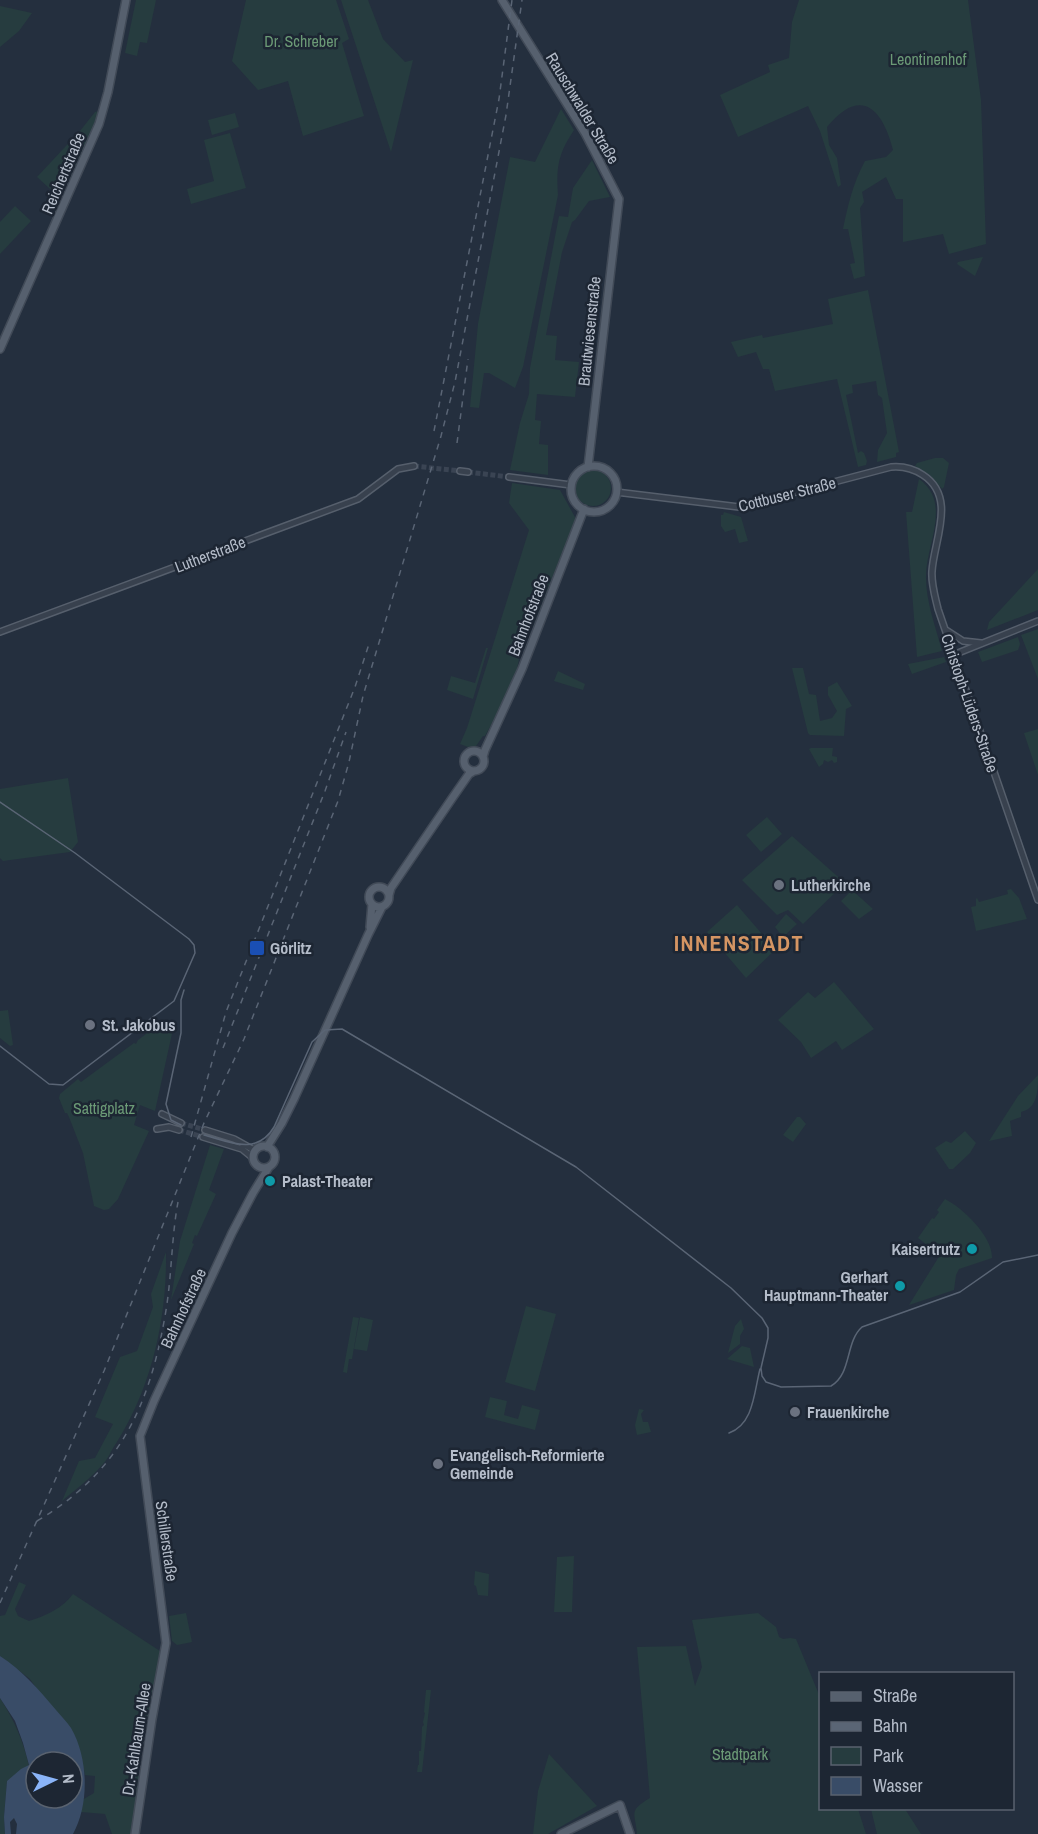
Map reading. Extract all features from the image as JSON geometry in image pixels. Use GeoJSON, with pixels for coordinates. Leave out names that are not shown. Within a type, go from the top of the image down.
{"type":"FeatureCollection","features":[{"type":"Feature","properties":{"kind":"main road","name":"Reichertstraße"},"geometry":{"type":"LineString","coordinates":[[0,349],[99,124],[108,92],[126,0]]}},
{"type":"Feature","properties":{"kind":"main road","name":"Rauschwalder Straße"},"geometry":{"type":"LineString","coordinates":[[502,0],[585,133],[619,199]]}},
{"type":"Feature","properties":{"kind":"main road","name":"Brautwiesenstraße"},"geometry":{"type":"LineString","coordinates":[[588,467],[619,199]]}},
{"type":"Feature","properties":{"kind":"main road"},"geometry":{"type":"LineString","coordinates":[[599,466],[608,471],[614,479],[616,492],[612,502],[605,508],[593,511],[584,509],[574,499],[571,485],[577,473],[588,467],[599,466]]}},
{"type":"Feature","properties":{"kind":"main road","name":"Bahnhofstraße"},"geometry":{"type":"LineString","coordinates":[[483,757],[484,750],[524,664],[584,509]]}},
{"type":"Feature","properties":{"kind":"main road","name":"Bahnhofstraße"},"geometry":{"type":"LineString","coordinates":[[476,751],[495,730]]}},
{"type":"Feature","properties":{"kind":"main road"},"geometry":{"type":"LineString","coordinates":[[471,751],[476,751],[483,757],[482,767],[474,771],[469,770],[465,765],[466,754],[471,751]]}},
{"type":"Feature","properties":{"kind":"main road","name":"Bahnhofstraße"},"geometry":{"type":"LineString","coordinates":[[453,797],[465,772],[465,765]]}},
{"type":"Feature","properties":{"kind":"main road","name":"Bahnhofstraße"},"geometry":{"type":"LineString","coordinates":[[140,1436],[154,1401],[253,1192],[274,1159],[273,1152],[282,1123],[368,935],[382,907],[388,902],[391,888],[453,797],[474,771]]}},
{"type":"Feature","properties":{"kind":"main road","name":"Bahnhofstraße"},"geometry":{"type":"LineString","coordinates":[[368,935],[372,917],[372,904],[369,899],[371,892],[381,887],[406,866]]}},
{"type":"Feature","properties":{"kind":"main road"},"geometry":{"type":"LineString","coordinates":[[381,887],[386,889],[389,895]]}},
{"type":"Feature","properties":{"kind":"main road"},"geometry":{"type":"LineString","coordinates":[[372,904],[382,907]]}},
{"type":"Feature","properties":{"kind":"main road","name":"Bahnhofstraße"},"geometry":{"type":"LineString","coordinates":[[267,1147],[282,1123]]}},
{"type":"Feature","properties":{"kind":"main road"},"geometry":{"type":"LineString","coordinates":[[257,1149],[267,1147],[273,1152]]}},
{"type":"Feature","properties":{"kind":"main road","name":"Bahnhofstraße"},"geometry":{"type":"LineString","coordinates":[[253,1192],[258,1175],[255,1161],[257,1149]]}},
{"type":"Feature","properties":{"kind":"main road"},"geometry":{"type":"LineString","coordinates":[[255,1161],[262,1168],[269,1167]]}},
{"type":"Feature","properties":{"kind":"main road","name":"Schillerstraße"},"geometry":{"type":"LineString","coordinates":[[140,1436],[166,1632],[166,1649]]}},
{"type":"Feature","properties":{"kind":"main road","name":"Dr.-Kahlbaum-Allee"},"geometry":{"type":"LineString","coordinates":[[135,1834],[152,1719],[166,1649]]}},
{"type":"Feature","properties":{"kind":"main road"},"geometry":{"type":"LineString","coordinates":[[561,1834],[620,1805],[630,1834]]}},
{"type":"Feature","properties":{"kind":"street","name":"Lutherstraße"},"geometry":{"type":"LineString","coordinates":[[0,632],[358,499],[398,469],[414,466]]}},
{"type":"Feature","properties":{"kind":"street","name":"Cottbuser Straße"},"geometry":{"type":"LineString","coordinates":[[616,492],[735,508],[896,466],[924,475],[933,484],[941,501]]}},
{"type":"Feature","properties":{"kind":"street"},"geometry":{"type":"LineString","coordinates":[[460,471],[468,472]]}},
{"type":"Feature","properties":{"kind":"street"},"geometry":{"type":"LineString","coordinates":[[509,477],[571,485]]}},
{"type":"Feature","properties":{"kind":"street","name":"Christoph-Lüders-Straße"},"geometry":{"type":"LineString","coordinates":[[941,501],[941,519],[932,575],[944,627],[952,656],[1038,900]]}},
{"type":"Feature","properties":{"kind":"street"},"geometry":{"type":"LineString","coordinates":[[952,656],[1038,621]]}},
{"type":"Feature","properties":{"kind":"street"},"geometry":{"type":"LineString","coordinates":[[944,627],[958,640],[983,643]]}},
{"type":"Feature","properties":{"kind":"street"},"geometry":{"type":"LineString","coordinates":[[158,1129],[180,1127],[162,1114]]}},
{"type":"Feature","properties":{"kind":"street"},"geometry":{"type":"LineString","coordinates":[[205,1130],[257,1149]]}},
{"type":"Feature","properties":{"kind":"street"},"geometry":{"type":"LineString","coordinates":[[203,1137],[242,1149],[255,1161]]}},
{"type":"Feature","properties":{"kind":"green space"},"geometry":{"type":"Polygon","coordinates":[[[136,0],[156,0],[147,43],[140,42],[137,56],[125,53],[136,0]]]}},
{"type":"Feature","properties":{"kind":"green space","name":"Dr. Schreber"},"geometry":{"type":"Polygon","coordinates":[[[246,0],[336,0],[349,39],[342,43],[364,116],[303,136],[288,81],[258,90],[232,61],[246,0]]]}},
{"type":"Feature","properties":{"kind":"green space"},"geometry":{"type":"Polygon","coordinates":[[[341,0],[368,0],[383,39],[405,62],[413,60],[391,152],[341,0]]]}},
{"type":"Feature","properties":{"kind":"green space","name":"Leontinenhof"},"geometry":{"type":"Polygon","coordinates":[[[799,0],[968,0],[981,100],[986,244],[949,254],[943,234],[903,242],[903,199],[896,199],[886,177],[862,192],[864,202],[860,208],[865,276],[854,279],[850,264],[855,263],[848,229],[843,229],[851,194],[865,161],[886,157],[893,150],[883,123],[876,113],[868,107],[859,105],[839,115],[827,127],[829,145],[837,158],[841,185],[838,187],[820,131],[808,106],[738,137],[720,95],[770,72],[768,65],[789,58],[792,22],[799,0]]]}},
{"type":"Feature","properties":{"kind":"green space"},"geometry":{"type":"Polygon","coordinates":[[[0,6],[32,13],[19,31],[0,47],[0,6]]]}},
{"type":"Feature","properties":{"kind":"green space"},"geometry":{"type":"Polygon","coordinates":[[[561,109],[574,130],[564,146],[559,161],[558,195],[523,367],[515,388],[489,373],[484,373],[479,408],[470,407],[478,324],[510,157],[535,162],[561,109]]]}},
{"type":"Feature","properties":{"kind":"green space"},"geometry":{"type":"Polygon","coordinates":[[[99,111],[60,198],[37,177],[95,112],[99,111]]]}},
{"type":"Feature","properties":{"kind":"green space"},"geometry":{"type":"Polygon","coordinates":[[[235,113],[239,127],[212,135],[208,120],[235,113]]]}},
{"type":"Feature","properties":{"kind":"green space"},"geometry":{"type":"Polygon","coordinates":[[[230,133],[246,188],[191,204],[187,189],[214,181],[204,140],[230,133]]]}},
{"type":"Feature","properties":{"kind":"green space"},"geometry":{"type":"Polygon","coordinates":[[[592,160],[610,197],[589,201],[572,222],[562,252],[546,335],[557,336],[555,360],[579,362],[575,397],[537,394],[535,420],[541,421],[539,444],[548,445],[548,475],[510,470],[529,394],[530,368],[559,216],[568,217],[573,188],[592,160]]]}},
{"type":"Feature","properties":{"kind":"green space"},"geometry":{"type":"Polygon","coordinates":[[[15,206],[31,221],[0,254],[0,222],[15,206]]]}},
{"type":"Feature","properties":{"kind":"green space"},"geometry":{"type":"Polygon","coordinates":[[[983,257],[975,276],[957,264],[958,262],[983,257]]]}},
{"type":"Feature","properties":{"kind":"green space"},"geometry":{"type":"Polygon","coordinates":[[[868,290],[899,452],[896,453],[896,457],[877,462],[878,450],[887,433],[882,398],[878,395],[876,381],[852,385],[853,393],[846,395],[858,453],[861,451],[864,453],[867,461],[866,465],[858,467],[837,379],[775,391],[769,369],[763,369],[756,352],[738,357],[731,342],[833,324],[828,299],[868,290]]]}},
{"type":"Feature","properties":{"kind":"green space"},"geometry":{"type":"Polygon","coordinates":[[[943,458],[949,463],[942,489],[930,475],[915,466],[917,463],[943,458]]]}},
{"type":"Feature","properties":{"kind":"green space"},"geometry":{"type":"Polygon","coordinates":[[[593,470],[606,475],[611,488],[606,501],[593,506],[580,501],[575,488],[580,475],[593,470]]]}},
{"type":"Feature","properties":{"kind":"green space"},"geometry":{"type":"Polygon","coordinates":[[[919,479],[929,489],[936,512],[926,587],[942,651],[917,657],[906,512],[912,512],[919,479]]]}},
{"type":"Feature","properties":{"kind":"green space"},"geometry":{"type":"Polygon","coordinates":[[[512,483],[560,490],[576,519],[503,703],[485,736],[476,746],[468,747],[460,744],[529,530],[509,503],[512,483]]]}},
{"type":"Feature","properties":{"kind":"green space"},"geometry":{"type":"Polygon","coordinates":[[[724,512],[741,517],[748,541],[739,543],[735,529],[725,532],[721,526],[721,515],[724,512]]]}},
{"type":"Feature","properties":{"kind":"green space"},"geometry":{"type":"Polygon","coordinates":[[[1038,569],[1038,610],[987,630],[989,622],[1038,569]]]}},
{"type":"Feature","properties":{"kind":"green space"},"geometry":{"type":"Polygon","coordinates":[[[1038,629],[1038,679],[1021,635],[1038,629]]]}},
{"type":"Feature","properties":{"kind":"green space"},"geometry":{"type":"Polygon","coordinates":[[[1018,637],[1020,644],[1018,650],[982,662],[978,652],[1018,637]]]}},
{"type":"Feature","properties":{"kind":"green space"},"geometry":{"type":"Polygon","coordinates":[[[486,648],[488,648],[473,699],[447,690],[451,676],[475,683],[486,648]]]}},
{"type":"Feature","properties":{"kind":"green space"},"geometry":{"type":"Polygon","coordinates":[[[944,657],[946,662],[912,674],[908,664],[944,657]]]}},
{"type":"Feature","properties":{"kind":"green space"},"geometry":{"type":"Polygon","coordinates":[[[792,668],[803,668],[809,694],[816,695],[820,721],[832,718],[837,711],[828,695],[828,687],[837,682],[852,706],[846,709],[844,736],[810,735],[808,733],[792,668]]]}},
{"type":"Feature","properties":{"kind":"green space"},"geometry":{"type":"Polygon","coordinates":[[[558,671],[585,684],[583,690],[554,681],[558,671]]]}},
{"type":"Feature","properties":{"kind":"green space"},"geometry":{"type":"Polygon","coordinates":[[[1038,729],[1038,775],[1024,733],[1038,729]]]}},
{"type":"Feature","properties":{"kind":"green space"},"geometry":{"type":"Polygon","coordinates":[[[833,748],[832,756],[837,757],[837,762],[824,760],[819,767],[809,749],[833,748]]]}},
{"type":"Feature","properties":{"kind":"green space"},"geometry":{"type":"Polygon","coordinates":[[[68,778],[78,842],[70,852],[3,861],[0,858],[0,789],[68,778]]]}},
{"type":"Feature","properties":{"kind":"green space"},"geometry":{"type":"Polygon","coordinates":[[[767,817],[782,834],[761,852],[746,835],[767,817]]]}},
{"type":"Feature","properties":{"kind":"green space"},"geometry":{"type":"Polygon","coordinates":[[[792,836],[845,883],[803,924],[788,910],[777,915],[742,880],[792,836]]]}},
{"type":"Feature","properties":{"kind":"green space"},"geometry":{"type":"Polygon","coordinates":[[[1011,889],[1019,898],[1027,919],[976,931],[971,907],[976,906],[976,899],[979,902],[1008,894],[1007,890],[1011,889]]]}},
{"type":"Feature","properties":{"kind":"green space"},"geometry":{"type":"Polygon","coordinates":[[[852,890],[873,909],[859,919],[841,901],[852,890]]]}},
{"type":"Feature","properties":{"kind":"green space"},"geometry":{"type":"Polygon","coordinates":[[[737,905],[762,934],[781,944],[746,978],[707,932],[737,905]]]}},
{"type":"Feature","properties":{"kind":"green space"},"geometry":{"type":"Polygon","coordinates":[[[786,914],[797,924],[783,937],[775,927],[786,914]]]}},
{"type":"Feature","properties":{"kind":"green space"},"geometry":{"type":"Polygon","coordinates":[[[834,982],[874,1029],[842,1050],[836,1041],[811,1058],[801,1042],[778,1020],[808,992],[815,998],[834,982]]]}},
{"type":"Feature","properties":{"kind":"green space"},"geometry":{"type":"Polygon","coordinates":[[[8,1010],[13,1045],[10,1046],[0,1038],[0,1011],[8,1010]]]}},
{"type":"Feature","properties":{"kind":"green space","name":"Sattigplatz"},"geometry":{"type":"Polygon","coordinates":[[[168,1020],[172,1023],[173,1029],[155,1111],[140,1105],[134,1125],[149,1131],[118,1199],[109,1209],[104,1210],[94,1206],[83,1153],[59,1098],[60,1094],[78,1079],[81,1082],[134,1043],[136,1044],[162,1022],[168,1020]]]}},
{"type":"Feature","properties":{"kind":"green space"},"geometry":{"type":"Polygon","coordinates":[[[1038,1075],[1036,1098],[1031,1107],[1021,1112],[1021,1117],[1010,1121],[1012,1136],[989,1141],[1018,1096],[1038,1075]]]}},
{"type":"Feature","properties":{"kind":"green space"},"geometry":{"type":"Polygon","coordinates":[[[797,1117],[800,1117],[806,1124],[793,1142],[783,1135],[797,1117]]]}},
{"type":"Feature","properties":{"kind":"green space"},"geometry":{"type":"Polygon","coordinates":[[[965,1131],[976,1143],[970,1153],[953,1169],[949,1169],[935,1148],[946,1141],[951,1143],[965,1131]]]}},
{"type":"Feature","properties":{"kind":"green space"},"geometry":{"type":"Polygon","coordinates":[[[210,1145],[224,1149],[209,1190],[216,1194],[197,1236],[195,1235],[192,1243],[194,1244],[171,1300],[180,1241],[210,1145]]]}},
{"type":"Feature","properties":{"kind":"green space"},"geometry":{"type":"Polygon","coordinates":[[[945,1199],[976,1224],[988,1241],[992,1258],[959,1269],[954,1290],[909,1305],[940,1255],[918,1238],[939,1212],[937,1210],[945,1199]]]}},
{"type":"Feature","properties":{"kind":"green space"},"geometry":{"type":"Polygon","coordinates":[[[166,1252],[164,1302],[160,1327],[155,1352],[139,1400],[105,1462],[62,1501],[79,1461],[95,1458],[113,1424],[95,1417],[120,1357],[137,1351],[153,1307],[151,1294],[166,1252]]]}},
{"type":"Feature","properties":{"kind":"green space"},"geometry":{"type":"Polygon","coordinates":[[[526,1306],[556,1314],[535,1391],[505,1382],[526,1306]]]}},
{"type":"Feature","properties":{"kind":"green space"},"geometry":{"type":"Polygon","coordinates":[[[353,1317],[359,1318],[352,1359],[349,1359],[347,1373],[343,1372],[353,1317]]]}},
{"type":"Feature","properties":{"kind":"green space"},"geometry":{"type":"Polygon","coordinates":[[[360,1317],[373,1320],[367,1351],[354,1349],[360,1317]]]}},
{"type":"Feature","properties":{"kind":"green space"},"geometry":{"type":"Polygon","coordinates":[[[741,1319],[744,1329],[740,1336],[740,1344],[728,1353],[735,1326],[741,1319]]]}},
{"type":"Feature","properties":{"kind":"green space"},"geometry":{"type":"Polygon","coordinates":[[[742,1346],[750,1348],[754,1367],[727,1359],[742,1346]]]}},
{"type":"Feature","properties":{"kind":"green space"},"geometry":{"type":"Polygon","coordinates":[[[490,1397],[507,1401],[504,1415],[518,1419],[522,1405],[540,1410],[535,1430],[485,1417],[490,1397]]]}},
{"type":"Feature","properties":{"kind":"green space"},"geometry":{"type":"Polygon","coordinates":[[[639,1409],[644,1410],[641,1414],[643,1422],[648,1422],[651,1432],[637,1435],[635,1425],[639,1409]]]}},
{"type":"Feature","properties":{"kind":"green space"},"geometry":{"type":"Polygon","coordinates":[[[574,1556],[572,1612],[554,1612],[557,1557],[574,1556]]]}},
{"type":"Feature","properties":{"kind":"green space"},"geometry":{"type":"Polygon","coordinates":[[[475,1571],[489,1574],[488,1596],[478,1595],[474,1585],[475,1571]]]}},
{"type":"Feature","properties":{"kind":"green space"},"geometry":{"type":"Polygon","coordinates":[[[19,1582],[26,1585],[15,1609],[18,1616],[29,1621],[53,1611],[73,1594],[163,1653],[150,1716],[145,1717],[144,1720],[136,1770],[141,1774],[133,1834],[112,1834],[105,1814],[81,1812],[84,1810],[84,1799],[94,1793],[95,1776],[85,1775],[84,1750],[79,1750],[30,1679],[0,1656],[0,1616],[5,1615],[19,1582]]]}},
{"type":"Feature","properties":{"kind":"green space"},"geometry":{"type":"Polygon","coordinates":[[[186,1613],[192,1642],[177,1645],[172,1641],[169,1616],[186,1613]]]}},
{"type":"Feature","properties":{"kind":"green space","name":"Stadtpark"},"geometry":{"type":"Polygon","coordinates":[[[758,1613],[776,1627],[779,1637],[796,1639],[819,1695],[819,1810],[858,1810],[866,1834],[637,1834],[634,1816],[636,1809],[650,1798],[637,1647],[686,1646],[695,1686],[702,1667],[692,1620],[758,1613]]]}},
{"type":"Feature","properties":{"kind":"green space"},"geometry":{"type":"Polygon","coordinates":[[[426,1690],[431,1690],[422,1772],[417,1772],[424,1725],[426,1690]]]}},
{"type":"Feature","properties":{"kind":"green space"},"geometry":{"type":"Polygon","coordinates":[[[0,1698],[18,1730],[25,1750],[24,1769],[7,1781],[5,1834],[0,1834],[0,1698]]]}},
{"type":"Feature","properties":{"kind":"green space"},"geometry":{"type":"Polygon","coordinates":[[[549,1754],[597,1806],[548,1834],[533,1834],[538,1791],[549,1754]]]}},
{"type":"Feature","properties":{"kind":"green space"},"geometry":{"type":"Polygon","coordinates":[[[871,1810],[906,1810],[921,1834],[877,1834],[871,1810]]]}},
{"type":"Feature","properties":{"kind":"water"},"geometry":{"type":"Polygon","coordinates":[[[0,1656],[16,1668],[43,1695],[71,1728],[80,1750],[25,1750],[15,1721],[0,1698],[0,1656]]]}},
{"type":"Feature","properties":{"kind":"water"},"geometry":{"type":"Polygon","coordinates":[[[24,1768],[24,1810],[82,1810],[73,1834],[16,1834],[17,1824],[14,1818],[10,1822],[11,1834],[5,1834],[7,1781],[24,1768]]]}},
{"type":"Feature","properties":{"kind":"tunnel"},"geometry":{"type":"LineString","coordinates":[[414,466],[460,471]]}},
{"type":"Feature","properties":{"kind":"tunnel"},"geometry":{"type":"LineString","coordinates":[[468,472],[509,477]]}},
{"type":"Feature","properties":{"kind":"tunnel"},"geometry":{"type":"LineString","coordinates":[[181,1123],[205,1130]]}},
{"type":"Feature","properties":{"kind":"tunnel"},"geometry":{"type":"LineString","coordinates":[[179,1130],[203,1137]]}},
{"type":"Feature","properties":{"kind":"tram line"},"geometry":{"type":"LineString","coordinates":[[0,802],[75,853],[189,939],[194,945],[195,953],[174,1001],[63,1085],[49,1084],[0,1046]]}},
{"type":"Feature","properties":{"kind":"tram line"},"geometry":{"type":"LineString","coordinates":[[181,1125],[171,1120],[166,1104],[181,1033],[181,1000],[184,990]]}},
{"type":"Feature","properties":{"kind":"tram line"},"geometry":{"type":"LineString","coordinates":[[204,1135],[242,1144],[251,1144],[267,1136],[274,1127],[312,1042],[325,1030],[342,1029],[576,1167],[731,1288],[762,1318],[768,1328],[761,1368],[762,1376],[766,1382],[781,1387],[831,1386],[842,1374],[853,1341],[862,1327],[960,1292],[1003,1262],[1038,1255]]}},
{"type":"Feature","properties":{"kind":"tram line"},"geometry":{"type":"LineString","coordinates":[[729,1433],[737,1429],[748,1415],[760,1369]]}},
{"type":"Feature","properties":{"kind":"railway"},"geometry":{"type":"LineString","coordinates":[[434,431],[499,99],[512,0]]}},
{"type":"Feature","properties":{"kind":"railway"},"geometry":{"type":"LineString","coordinates":[[0,1603],[104,1371],[204,1123],[244,1039],[338,801],[363,696],[455,382],[506,115],[522,0]]}},
{"type":"Feature","properties":{"kind":"railway"},"geometry":{"type":"LineString","coordinates":[[457,443],[468,359]]}},
{"type":"Feature","properties":{"kind":"railway"},"geometry":{"type":"LineString","coordinates":[[191,1137],[226,1012],[355,687],[369,644]]}},
{"type":"Feature","properties":{"kind":"railway"},"geometry":{"type":"LineString","coordinates":[[223,1048],[325,791],[346,732]]}},
{"type":"Feature","properties":{"kind":"railway"},"geometry":{"type":"LineString","coordinates":[[37,1521],[65,1502],[109,1459],[126,1435],[139,1408],[150,1380],[165,1316],[178,1202]]}},
{"type":"Feature","properties":{"kind":"place","name":"Lutherkirche"},"geometry":{"type":"Point","coordinates":[779,885]}},
{"type":"Feature","properties":{"kind":"place","name":"Görlitz"},"geometry":{"type":"Point","coordinates":[257,948]}},
{"type":"Feature","properties":{"kind":"place","name":"St. Jakobus"},"geometry":{"type":"Point","coordinates":[90,1025]}},
{"type":"Feature","properties":{"kind":"place","name":"Palast-Theater"},"geometry":{"type":"Point","coordinates":[270,1181]}},
{"type":"Feature","properties":{"kind":"place","name":"Kaisertrutz"},"geometry":{"type":"Point","coordinates":[972,1249]}},
{"type":"Feature","properties":{"kind":"place","name":"Gerhart Hauptmann-Theater"},"geometry":{"type":"Point","coordinates":[900,1286]}},
{"type":"Feature","properties":{"kind":"place","name":"Frauenkirche"},"geometry":{"type":"Point","coordinates":[795,1412]}},
{"type":"Feature","properties":{"kind":"place","name":"Evangelisch-Reformierte Gemeinde"},"geometry":{"type":"Point","coordinates":[438,1464]}},
{"type":"Feature","properties":{"kind":"district","name":"INNENSTADT"},"geometry":{"type":"Point","coordinates":[739,943]}}]}
